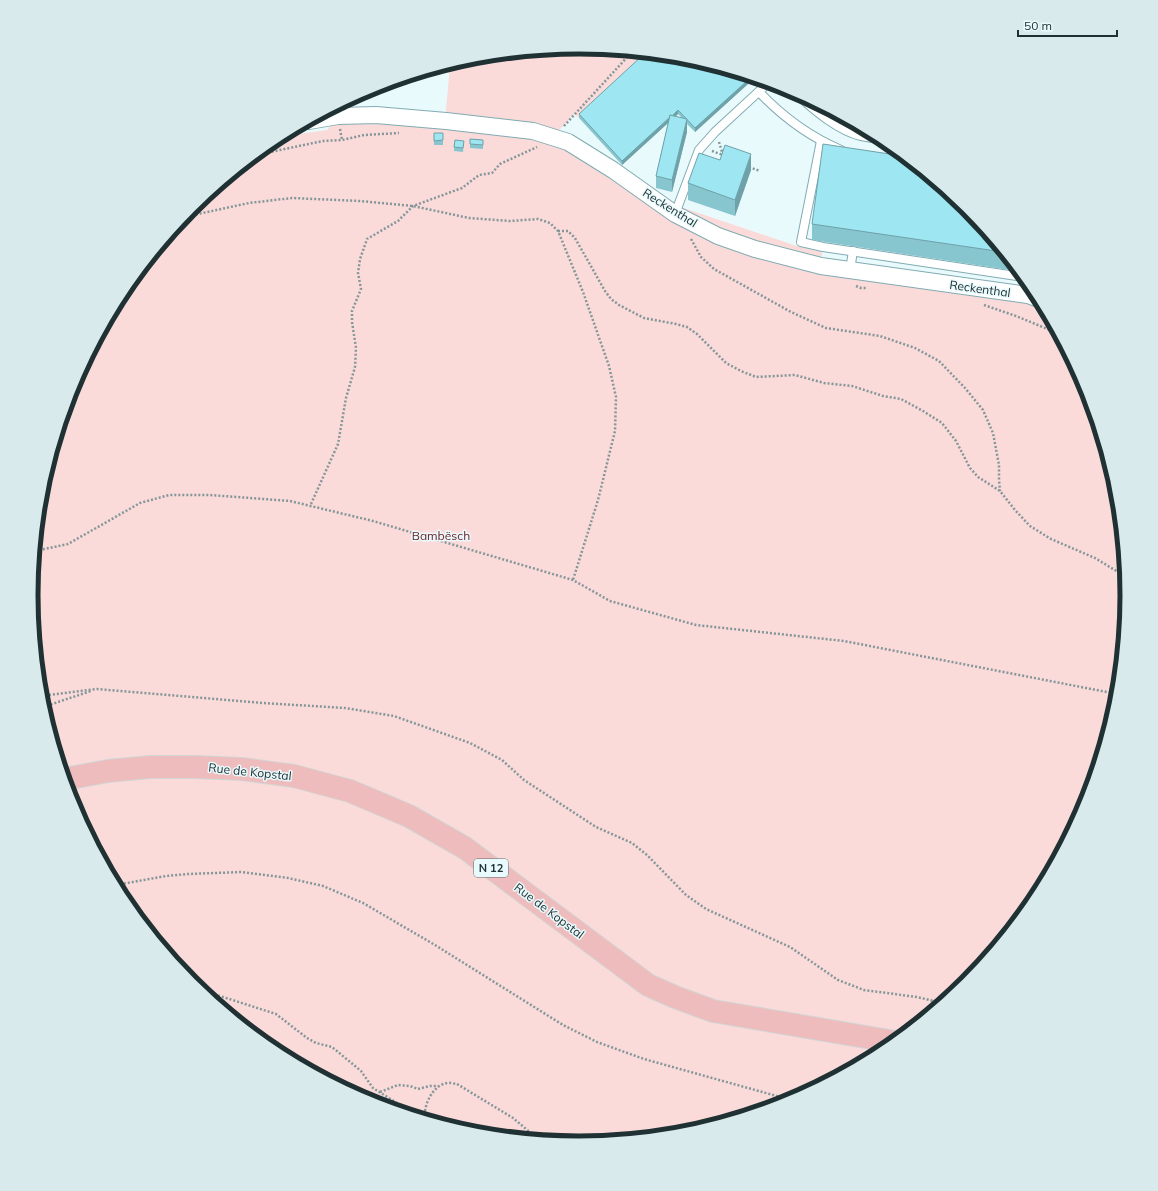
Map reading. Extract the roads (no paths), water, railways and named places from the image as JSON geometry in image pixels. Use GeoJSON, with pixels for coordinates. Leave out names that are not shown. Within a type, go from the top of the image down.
{"type":"FeatureCollection","features":[{"type":"Feature","properties":{"kind":"main road","name":"Rue de Kopstal"},"geometry":{"type":"LineString","coordinates":[[70,778],[108,771],[150,767],[211,767],[242,769],[294,776],[350,791],[409,816],[465,848],[648,985],[713,1011],[886,1041]]}},
{"type":"Feature","properties":{"kind":"street","name":"Reckenthal"},"geometry":{"type":"LineString","coordinates":[[325,118],[338,116],[376,115],[533,131],[568,142],[613,170],[675,214],[718,236],[754,249],[821,266],[1028,293]]}},
{"type":"Feature","properties":{"kind":"lane"},"geometry":{"type":"LineString","coordinates":[[675,214],[699,150],[715,132],[763,87]]}},
{"type":"Feature","properties":{"kind":"lane"},"geometry":{"type":"LineString","coordinates":[[758,92],[773,108],[821,141],[847,152]]}},
{"type":"Feature","properties":{"kind":"lane"},"geometry":{"type":"LineString","coordinates":[[811,107],[833,124],[860,136],[866,137]]}},
{"type":"Feature","properties":{"kind":"lane"},"geometry":{"type":"LineString","coordinates":[[821,141],[801,242],[1014,275]]}},
{"type":"Feature","properties":{"kind":"lane"},"geometry":{"type":"LineString","coordinates":[[850,270],[853,251]]}},
{"type":"Feature","properties":{"kind":"park label","name":"Bambësch"},"geometry":{"type":"Point","coordinates":[441,536]}}]}
